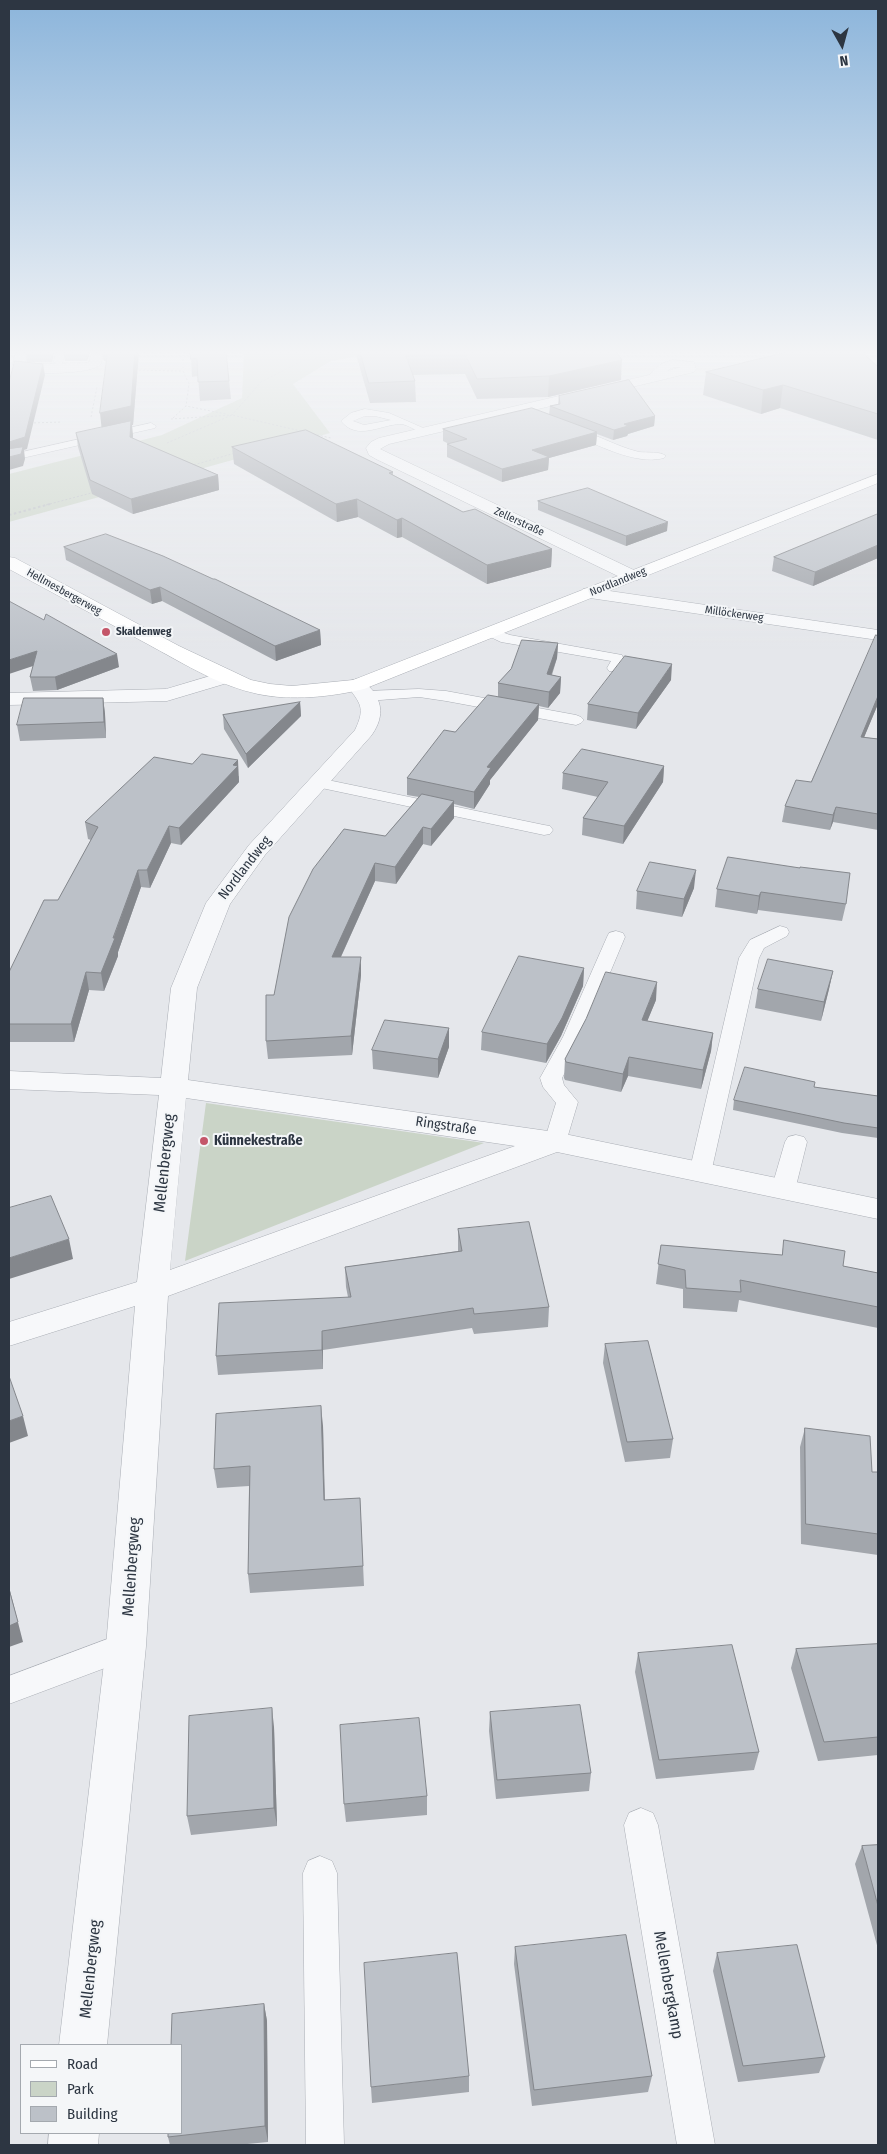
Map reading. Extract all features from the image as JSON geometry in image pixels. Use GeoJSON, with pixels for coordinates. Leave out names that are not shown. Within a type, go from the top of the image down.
{"type":"FeatureCollection","features":[{"type":"Feature","properties":{"kind":"street","name":"Zellerstraße"},"geometry":{"type":"LineString","coordinates":[[374,452],[632,576]]}},
{"type":"Feature","properties":{"kind":"street","name":"Nordlandweg"},"geometry":{"type":"LineString","coordinates":[[227,677],[270,690],[362,690],[491,632],[876,482]]}},
{"type":"Feature","properties":{"kind":"street","name":"Hellmesbergerweg"},"geometry":{"type":"LineString","coordinates":[[9,562],[125,625],[227,677]]}},
{"type":"Feature","properties":{"kind":"street","name":"Millöckerweg"},"geometry":{"type":"LineString","coordinates":[[589,593],[878,635]]}},
{"type":"Feature","properties":{"kind":"street"},"geometry":{"type":"LineString","coordinates":[[9,699],[167,695],[227,677]]}},
{"type":"Feature","properties":{"kind":"street","name":"Nordlandweg"},"geometry":{"type":"LineString","coordinates":[[173,1087],[184,988],[218,903],[257,850],[364,732],[372,716],[369,698],[362,690]]}},
{"type":"Feature","properties":{"kind":"street","name":"Ringstraße"},"geometry":{"type":"LineString","coordinates":[[9,1080],[173,1087],[555,1142],[878,1209]]}},
{"type":"Feature","properties":{"kind":"street","name":"Mellenbergweg"},"geometry":{"type":"LineString","coordinates":[[83,2044],[126,1646],[152,1289],[173,1087]]}},
{"type":"Feature","properties":{"kind":"street"},"geometry":{"type":"LineString","coordinates":[[9,1334],[152,1289],[555,1142]]}},
{"type":"Feature","properties":{"kind":"lane"},"geometry":{"type":"LineString","coordinates":[[9,458],[38,452]]}},
{"type":"Feature","properties":{"kind":"lane"},"geometry":{"type":"LineString","coordinates":[[628,452],[654,458],[660,456]]}},
{"type":"Feature","properties":{"kind":"lane"},"geometry":{"type":"LineString","coordinates":[[491,632],[506,639],[617,658],[618,662],[614,668]]}},
{"type":"Feature","properties":{"kind":"lane"},"geometry":{"type":"LineString","coordinates":[[362,690],[446,696],[576,720]]}},
{"type":"Feature","properties":{"kind":"lane"},"geometry":{"type":"LineString","coordinates":[[318,783],[544,830]]}},
{"type":"Feature","properties":{"kind":"lane"},"geometry":{"type":"LineString","coordinates":[[700,1173],[749,958],[757,944],[780,932]]}},
{"type":"Feature","properties":{"kind":"lane"},"geometry":{"type":"LineString","coordinates":[[555,1142],[567,1102],[554,1087],[551,1078],[573,1037],[616,937]]}},
{"type":"Feature","properties":{"kind":"lane"},"geometry":{"type":"LineString","coordinates":[[783,1190],[796,1142]]}},
{"type":"Feature","properties":{"kind":"lane"},"geometry":{"type":"LineString","coordinates":[[9,1690],[126,1646]]}},
{"type":"Feature","properties":{"kind":"lane","name":"Mellenbergkamp"},"geometry":{"type":"LineString","coordinates":[[641,1825],[696,2145]]}},
{"type":"Feature","properties":{"kind":"lane"},"geometry":{"type":"LineString","coordinates":[[320,1873],[326,2145]]}},
{"type":"Feature","properties":{"kind":"path"},"geometry":{"type":"LineString","coordinates":[[184,467],[242,452]]}},
{"type":"Feature","properties":{"kind":"path"},"geometry":{"type":"LineString","coordinates":[[9,515],[100,490]]}},
{"type":"Feature","properties":{"kind":"green space"},"geometry":{"type":"Polygon","coordinates":[[[97,452],[263,452],[9,522],[9,474],[97,452]]]}},
{"type":"Feature","properties":{"kind":"green space"},"geometry":{"type":"Polygon","coordinates":[[[206,1103],[484,1143],[185,1261],[206,1103]]]}},
{"type":"Feature","properties":{"kind":"building"},"geometry":{"type":"Polygon","coordinates":[[[9,452],[22,452],[21,454],[9,457],[9,452]]]}},
{"type":"Feature","properties":{"kind":"building"},"geometry":{"type":"Polygon","coordinates":[[[82,452],[164,452],[218,475],[131,499],[90,480],[82,452]]]}},
{"type":"Feature","properties":{"kind":"building"},"geometry":{"type":"Polygon","coordinates":[[[240,452],[351,452],[393,472],[389,473],[463,512],[475,509],[552,549],[487,565],[402,518],[397,520],[357,499],[336,504],[240,452]]]}},
{"type":"Feature","properties":{"kind":"building"},"geometry":{"type":"Polygon","coordinates":[[[464,452],[536,452],[549,457],[502,469],[464,452]]]}},
{"type":"Feature","properties":{"kind":"building"},"geometry":{"type":"Polygon","coordinates":[[[588,488],[668,522],[626,536],[538,501],[588,488]]]}},
{"type":"Feature","properties":{"kind":"building"},"geometry":{"type":"Polygon","coordinates":[[[878,514],[878,545],[815,572],[774,557],[878,514]]]}},
{"type":"Feature","properties":{"kind":"building"},"geometry":{"type":"Polygon","coordinates":[[[106,534],[215,579],[320,630],[275,646],[160,587],[150,590],[64,547],[106,534]]]}},
{"type":"Feature","properties":{"kind":"building"},"geometry":{"type":"Polygon","coordinates":[[[9,601],[44,620],[46,614],[117,654],[55,677],[30,677],[37,651],[9,660],[9,601]]]}},
{"type":"Feature","properties":{"kind":"building"},"geometry":{"type":"Polygon","coordinates":[[[876,635],[878,636],[878,696],[861,737],[878,739],[878,814],[836,807],[833,815],[785,806],[796,780],[811,782],[876,635]]]}},
{"type":"Feature","properties":{"kind":"building"},"geometry":{"type":"Polygon","coordinates":[[[522,640],[558,643],[547,674],[561,677],[549,692],[498,683],[511,669],[522,640]]]}},
{"type":"Feature","properties":{"kind":"building"},"geometry":{"type":"Polygon","coordinates":[[[625,656],[672,664],[638,713],[588,704],[625,656]]]}},
{"type":"Feature","properties":{"kind":"building"},"geometry":{"type":"Polygon","coordinates":[[[488,695],[539,704],[487,767],[491,768],[474,792],[407,778],[444,730],[455,732],[488,695]]]}},
{"type":"Feature","properties":{"kind":"building"},"geometry":{"type":"Polygon","coordinates":[[[24,698],[103,698],[104,722],[17,725],[24,698]]]}},
{"type":"Feature","properties":{"kind":"building"},"geometry":{"type":"Polygon","coordinates":[[[300,702],[246,754],[223,715],[300,702]]]}},
{"type":"Feature","properties":{"kind":"building"},"geometry":{"type":"Polygon","coordinates":[[[582,749],[664,766],[624,826],[583,818],[608,782],[563,773],[582,749]]]}},
{"type":"Feature","properties":{"kind":"building"},"geometry":{"type":"Polygon","coordinates":[[[202,754],[238,760],[233,765],[238,766],[179,828],[169,826],[147,870],[138,870],[101,973],[86,972],[71,1024],[9,1024],[9,972],[44,900],[58,900],[98,827],[85,822],[154,757],[192,764],[202,754]]]}},
{"type":"Feature","properties":{"kind":"building"},"geometry":{"type":"Polygon","coordinates":[[[422,794],[454,801],[431,829],[423,827],[395,867],[375,863],[332,957],[361,957],[351,1036],[266,1041],[266,995],[274,995],[289,917],[313,869],[344,829],[385,836],[422,794]]]}},
{"type":"Feature","properties":{"kind":"building"},"geometry":{"type":"Polygon","coordinates":[[[728,857],[800,868],[850,873],[846,904],[761,892],[759,896],[717,889],[728,857]]]}},
{"type":"Feature","properties":{"kind":"building"},"geometry":{"type":"Polygon","coordinates":[[[650,862],[696,870],[684,899],[637,891],[650,862]]]}},
{"type":"Feature","properties":{"kind":"building"},"geometry":{"type":"Polygon","coordinates":[[[519,956],[584,968],[562,1018],[547,1044],[482,1032],[519,956]]]}},
{"type":"Feature","properties":{"kind":"building"},"geometry":{"type":"Polygon","coordinates":[[[768,959],[833,971],[824,1002],[758,989],[768,959]]]}},
{"type":"Feature","properties":{"kind":"building"},"geometry":{"type":"Polygon","coordinates":[[[606,972],[657,982],[642,1020],[713,1033],[703,1070],[629,1057],[623,1074],[566,1062],[565,1059],[586,1019],[606,972]]]}},
{"type":"Feature","properties":{"kind":"building"},"geometry":{"type":"Polygon","coordinates":[[[385,1020],[449,1028],[438,1059],[372,1050],[385,1020]]]}},
{"type":"Feature","properties":{"kind":"building"},"geometry":{"type":"Polygon","coordinates":[[[745,1067],[815,1082],[814,1087],[878,1096],[878,1128],[844,1123],[734,1100],[745,1067]]]}},
{"type":"Feature","properties":{"kind":"building"},"geometry":{"type":"Polygon","coordinates":[[[51,1196],[69,1239],[9,1258],[9,1208],[51,1196]]]}},
{"type":"Feature","properties":{"kind":"building"},"geometry":{"type":"Polygon","coordinates":[[[529,1222],[549,1307],[474,1314],[473,1308],[322,1331],[322,1350],[216,1356],[219,1303],[351,1297],[345,1267],[462,1251],[458,1229],[529,1222]]]}},
{"type":"Feature","properties":{"kind":"building"},"geometry":{"type":"Polygon","coordinates":[[[784,1240],[845,1251],[843,1266],[878,1273],[878,1307],[740,1280],[741,1292],[686,1288],[685,1270],[658,1264],[661,1245],[782,1255],[784,1240]]]}},
{"type":"Feature","properties":{"kind":"building"},"geometry":{"type":"Polygon","coordinates":[[[648,1341],[673,1439],[627,1442],[605,1344],[648,1341]]]}},
{"type":"Feature","properties":{"kind":"building"},"geometry":{"type":"Polygon","coordinates":[[[9,1376],[23,1416],[9,1421],[9,1376]]]}},
{"type":"Feature","properties":{"kind":"building"},"geometry":{"type":"Polygon","coordinates":[[[321,1406],[324,1500],[360,1498],[363,1566],[248,1574],[250,1466],[214,1469],[216,1414],[321,1406]]]}},
{"type":"Feature","properties":{"kind":"building"},"geometry":{"type":"Polygon","coordinates":[[[805,1428],[870,1436],[872,1472],[878,1472],[878,1534],[806,1524],[805,1428]]]}},
{"type":"Feature","properties":{"kind":"building"},"geometry":{"type":"Polygon","coordinates":[[[9,1589],[18,1622],[9,1626],[9,1589]]]}},
{"type":"Feature","properties":{"kind":"building"},"geometry":{"type":"Polygon","coordinates":[[[878,1644],[878,1737],[824,1742],[796,1649],[878,1644]]]}},
{"type":"Feature","properties":{"kind":"building"},"geometry":{"type":"Polygon","coordinates":[[[732,1645],[759,1752],[659,1760],[638,1653],[732,1645]]]}},
{"type":"Feature","properties":{"kind":"building"},"geometry":{"type":"Polygon","coordinates":[[[580,1705],[591,1773],[497,1780],[490,1712],[580,1705]]]}},
{"type":"Feature","properties":{"kind":"building"},"geometry":{"type":"Polygon","coordinates":[[[272,1708],[274,1808],[187,1816],[189,1716],[272,1708]]]}},
{"type":"Feature","properties":{"kind":"building"},"geometry":{"type":"Polygon","coordinates":[[[419,1718],[427,1796],[344,1804],[340,1725],[419,1718]]]}},
{"type":"Feature","properties":{"kind":"building"},"geometry":{"type":"Polygon","coordinates":[[[878,1845],[878,1906],[862,1846],[878,1845]]]}},
{"type":"Feature","properties":{"kind":"building"},"geometry":{"type":"Polygon","coordinates":[[[626,1935],[652,2076],[534,2090],[515,1947],[626,1935]]]}},
{"type":"Feature","properties":{"kind":"building"},"geometry":{"type":"Polygon","coordinates":[[[797,1945],[825,2057],[743,2066],[717,1953],[797,1945]]]}},
{"type":"Feature","properties":{"kind":"building"},"geometry":{"type":"Polygon","coordinates":[[[457,1953],[469,2076],[371,2087],[364,1963],[457,1953]]]}},
{"type":"Feature","properties":{"kind":"building"},"geometry":{"type":"Polygon","coordinates":[[[264,2004],[265,2126],[168,2137],[168,2134],[182,2134],[182,2044],[171,2044],[172,2014],[264,2004]]]}},
{"type":"Feature","properties":{"kind":"place","name":"Skaldenweg"},"geometry":{"type":"Point","coordinates":[106,632]}},
{"type":"Feature","properties":{"kind":"place","name":"Künnekestraße"},"geometry":{"type":"Point","coordinates":[204,1141]}}]}
